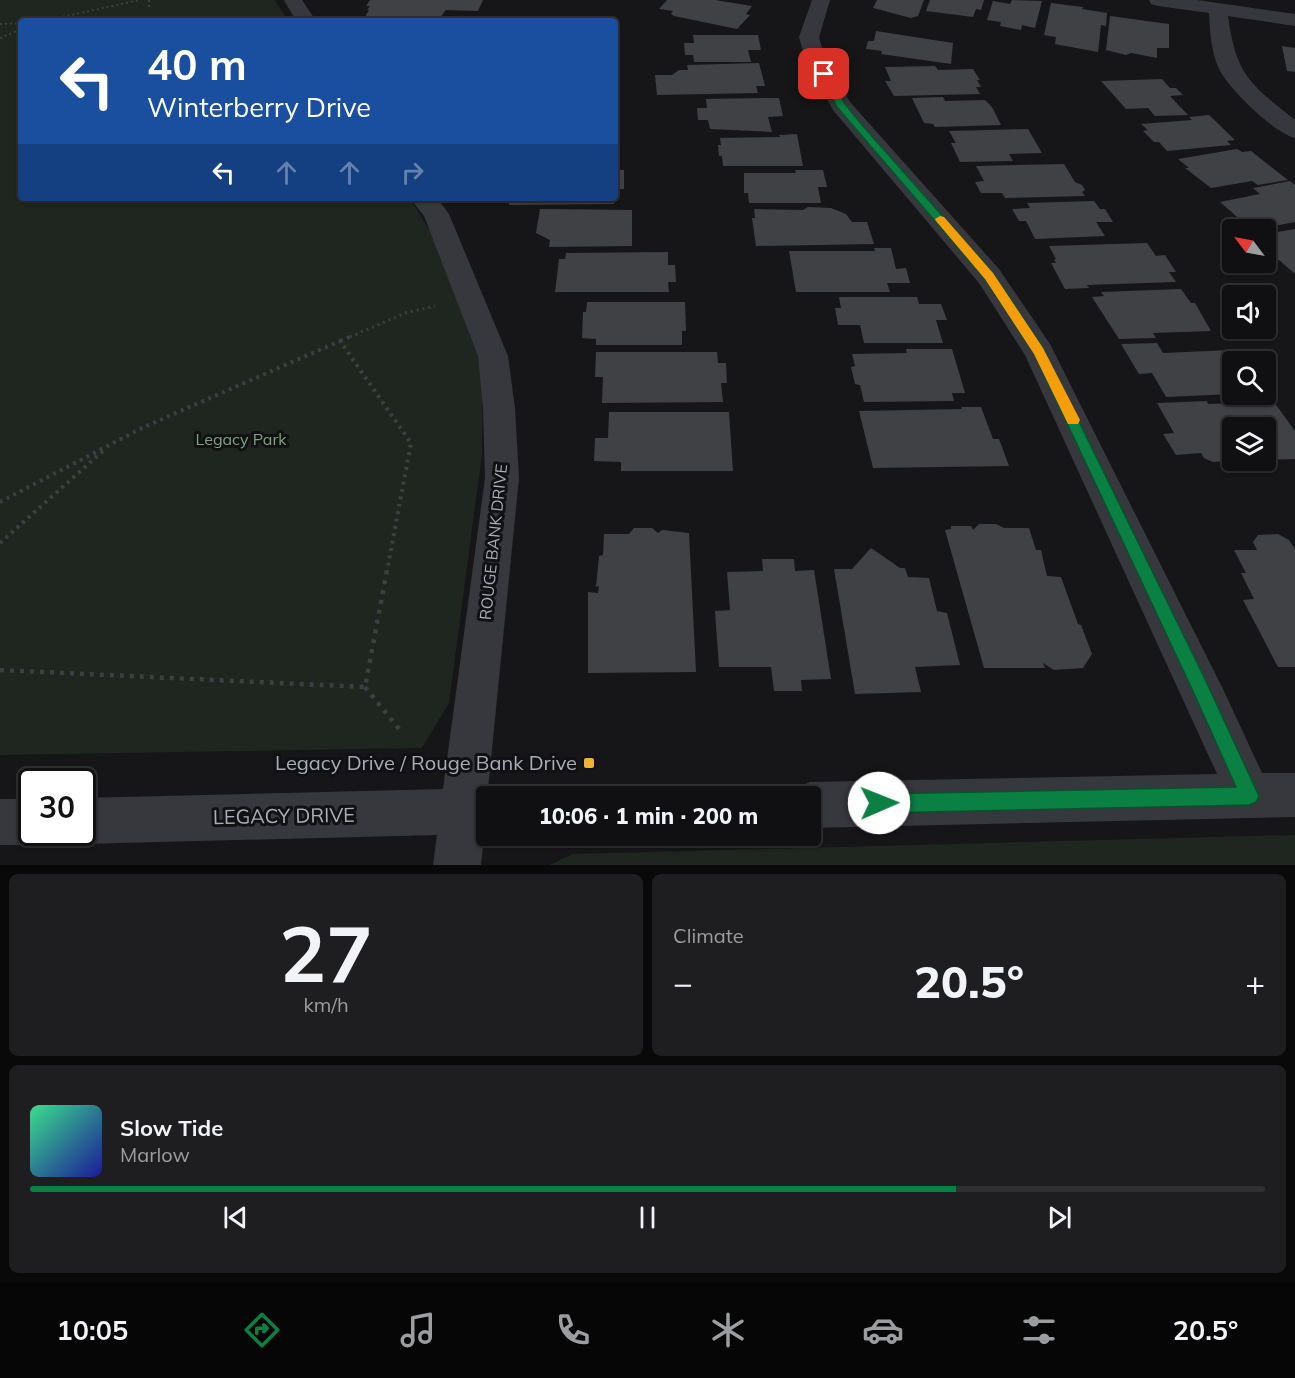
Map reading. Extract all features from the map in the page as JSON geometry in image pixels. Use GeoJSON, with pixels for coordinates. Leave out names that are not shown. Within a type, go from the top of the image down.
{"type":"FeatureCollection","features":[{"type":"Feature","properties":{"kind":"street"},"geometry":{"type":"LineString","coordinates":[[293,0],[304,18]]}},
{"type":"Feature","properties":{"kind":"street"},"geometry":{"type":"LineString","coordinates":[[821,0],[809,37],[815,59],[841,105],[989,276],[1039,352],[1198,683],[1249,796]]}},
{"type":"Feature","properties":{"kind":"street"},"geometry":{"type":"LineString","coordinates":[[1158,0],[1295,20]]}},
{"type":"Feature","properties":{"kind":"street"},"geometry":{"type":"LineString","coordinates":[[1218,9],[1220,37],[1231,72],[1269,111],[1295,131]]}},
{"type":"Feature","properties":{"kind":"street","name":"ROUGE BANK DRIVE"},"geometry":{"type":"LineString","coordinates":[[425,201],[436,214],[493,356],[499,408],[502,478],[475,812],[458,865]]}},
{"type":"Feature","properties":{"kind":"street"},"geometry":{"type":"LineString","coordinates":[[821,805],[1295,795]]}},
{"type":"Feature","properties":{"kind":"street","name":"LEGACY DRIVE"},"geometry":{"type":"LineString","coordinates":[[96,821],[475,812]]}},
{"type":"Feature","properties":{"kind":"street"},"geometry":{"type":"LineString","coordinates":[[0,822],[18,822]]}},
{"type":"Feature","properties":{"kind":"path"},"geometry":{"type":"LineString","coordinates":[[58,18],[140,0]]}},
{"type":"Feature","properties":{"kind":"path"},"geometry":{"type":"LineString","coordinates":[[149,0],[149,7]]}},
{"type":"Feature","properties":{"kind":"path"},"geometry":{"type":"LineString","coordinates":[[0,24],[18,23]]}},
{"type":"Feature","properties":{"kind":"path"},"geometry":{"type":"LineString","coordinates":[[0,38],[18,30]]}},
{"type":"Feature","properties":{"kind":"path"},"geometry":{"type":"LineString","coordinates":[[0,502],[144,427],[340,341],[405,314],[471,298]]}},
{"type":"Feature","properties":{"kind":"path"},"geometry":{"type":"LineString","coordinates":[[340,341],[411,443],[365,687]]}},
{"type":"Feature","properties":{"kind":"path"},"geometry":{"type":"LineString","coordinates":[[0,543],[109,446]]}},
{"type":"Feature","properties":{"kind":"path"},"geometry":{"type":"LineString","coordinates":[[0,670],[365,687],[399,729]]}},
{"type":"Feature","properties":{"kind":"green space","name":"Legacy Park"},"geometry":{"type":"Polygon","coordinates":[[[0,0],[274,0],[287,18],[18,18],[18,201],[412,201],[453,270],[483,352],[482,454],[449,703],[422,748],[0,755],[0,0]]]}},
{"type":"Feature","properties":{"kind":"green space"},"geometry":{"type":"Polygon","coordinates":[[[1295,835],[1295,865],[549,865],[573,854],[1295,835]]]}},
{"type":"Feature","properties":{"kind":"building"},"geometry":{"type":"Polygon","coordinates":[[[370,0],[483,0],[478,11],[446,10],[440,18],[365,17],[370,6],[366,6],[370,0]]]}},
{"type":"Feature","properties":{"kind":"building"},"geometry":{"type":"Polygon","coordinates":[[[667,0],[715,0],[752,6],[746,14],[750,15],[737,29],[674,16],[671,14],[673,11],[659,9],[667,0]]]}},
{"type":"Feature","properties":{"kind":"building"},"geometry":{"type":"Polygon","coordinates":[[[877,0],[924,0],[918,16],[911,18],[873,8],[877,0]]]}},
{"type":"Feature","properties":{"kind":"building"},"geometry":{"type":"Polygon","coordinates":[[[930,0],[984,0],[981,10],[976,9],[973,17],[926,11],[930,0]]]}},
{"type":"Feature","properties":{"kind":"building"},"geometry":{"type":"Polygon","coordinates":[[[1012,0],[1042,1],[1035,28],[1022,25],[1021,30],[1000,26],[1001,22],[987,20],[993,1],[1010,4],[1012,0]]]}},
{"type":"Feature","properties":{"kind":"building"},"geometry":{"type":"Polygon","coordinates":[[[1051,3],[1107,13],[1106,26],[1101,25],[1098,52],[1055,44],[1056,37],[1044,35],[1051,3]]]}},
{"type":"Feature","properties":{"kind":"building"},"geometry":{"type":"Polygon","coordinates":[[[1110,16],[1169,24],[1169,48],[1157,48],[1157,58],[1131,53],[1126,55],[1106,50],[1110,16]]]}},
{"type":"Feature","properties":{"kind":"building"},"geometry":{"type":"Polygon","coordinates":[[[876,31],[953,43],[951,64],[881,54],[882,51],[866,49],[868,41],[874,41],[876,31]]]}},
{"type":"Feature","properties":{"kind":"building"},"geometry":{"type":"Polygon","coordinates":[[[693,35],[758,35],[761,50],[748,50],[751,62],[694,62],[693,55],[685,55],[684,43],[694,43],[693,35]]]}},
{"type":"Feature","properties":{"kind":"building"},"geometry":{"type":"Polygon","coordinates":[[[1282,46],[1295,48],[1295,72],[1287,71],[1282,46]]]}},
{"type":"Feature","properties":{"kind":"building"},"geometry":{"type":"Polygon","coordinates":[[[759,63],[765,86],[756,86],[758,93],[657,95],[655,75],[672,75],[679,70],[688,70],[687,65],[759,63]]]}},
{"type":"Feature","properties":{"kind":"building"},"geometry":{"type":"Polygon","coordinates":[[[935,66],[938,70],[973,69],[980,80],[977,80],[981,87],[976,87],[980,94],[894,96],[885,81],[891,81],[885,67],[935,66]]]}},
{"type":"Feature","properties":{"kind":"building"},"geometry":{"type":"Polygon","coordinates":[[[1162,79],[1170,88],[1176,88],[1183,95],[1170,96],[1188,115],[1155,116],[1148,108],[1126,109],[1101,81],[1162,79]]]}},
{"type":"Feature","properties":{"kind":"building"},"geometry":{"type":"Polygon","coordinates":[[[943,97],[945,101],[985,100],[992,107],[1001,125],[935,127],[933,124],[924,123],[912,98],[943,97]]]}},
{"type":"Feature","properties":{"kind":"building"},"geometry":{"type":"Polygon","coordinates":[[[779,98],[783,116],[768,117],[772,132],[710,129],[708,120],[698,120],[697,108],[707,108],[706,99],[779,98]]]}},
{"type":"Feature","properties":{"kind":"building"},"geometry":{"type":"Polygon","coordinates":[[[1209,115],[1235,140],[1227,141],[1231,145],[1167,151],[1143,131],[1148,130],[1141,124],[1192,120],[1189,117],[1209,115]]]}},
{"type":"Feature","properties":{"kind":"building"},"geometry":{"type":"Polygon","coordinates":[[[1028,129],[1042,153],[1009,154],[1013,161],[960,162],[951,143],[956,143],[949,131],[1028,129]]]}},
{"type":"Feature","properties":{"kind":"building"},"geometry":{"type":"Polygon","coordinates":[[[797,134],[803,166],[723,166],[722,156],[719,156],[720,138],[780,137],[779,135],[797,134]]]}},
{"type":"Feature","properties":{"kind":"building"},"geometry":{"type":"Polygon","coordinates":[[[1237,149],[1242,152],[1251,151],[1288,180],[1258,185],[1252,181],[1211,188],[1185,168],[1189,168],[1178,159],[1237,149]]]}},
{"type":"Feature","properties":{"kind":"building"},"geometry":{"type":"Polygon","coordinates":[[[1064,164],[1075,182],[1082,185],[1085,190],[1082,192],[1085,196],[1005,198],[1002,193],[981,193],[975,182],[984,181],[976,166],[1064,164]]]}},
{"type":"Feature","properties":{"kind":"building"},"geometry":{"type":"Polygon","coordinates":[[[618,170],[624,170],[624,189],[618,189],[618,170]]]}},
{"type":"Feature","properties":{"kind":"building"},"geometry":{"type":"Polygon","coordinates":[[[795,170],[823,170],[827,187],[818,187],[821,203],[749,203],[748,193],[744,193],[744,173],[796,173],[795,170]]]}},
{"type":"Feature","properties":{"kind":"building"},"geometry":{"type":"Polygon","coordinates":[[[1290,181],[1295,185],[1295,222],[1276,226],[1276,219],[1239,219],[1220,202],[1260,194],[1253,188],[1290,181]]]}},
{"type":"Feature","properties":{"kind":"building"},"geometry":{"type":"Polygon","coordinates":[[[510,201],[614,201],[614,204],[509,205],[510,201]]]}},
{"type":"Feature","properties":{"kind":"building"},"geometry":{"type":"Polygon","coordinates":[[[1094,201],[1100,209],[1105,209],[1113,222],[1096,222],[1105,236],[1035,239],[1026,221],[1019,221],[1012,209],[1030,208],[1027,203],[1094,201]]]}},
{"type":"Feature","properties":{"kind":"building"},"geometry":{"type":"Polygon","coordinates":[[[808,207],[831,208],[846,214],[852,222],[867,222],[874,244],[756,246],[752,218],[755,218],[754,209],[803,210],[808,207]]]}},
{"type":"Feature","properties":{"kind":"building"},"geometry":{"type":"Polygon","coordinates":[[[540,209],[632,210],[632,246],[549,247],[550,240],[536,233],[540,209]]]}},
{"type":"Feature","properties":{"kind":"building"},"geometry":{"type":"Polygon","coordinates":[[[1295,229],[1295,274],[1279,260],[1276,261],[1276,232],[1295,229]]]}},
{"type":"Feature","properties":{"kind":"building"},"geometry":{"type":"Polygon","coordinates":[[[1147,243],[1156,256],[1165,255],[1176,272],[1169,272],[1176,282],[1087,285],[1089,288],[1065,289],[1051,263],[1056,263],[1054,259],[1056,259],[1049,246],[1147,243]]]}},
{"type":"Feature","properties":{"kind":"building"},"geometry":{"type":"Polygon","coordinates":[[[874,248],[891,248],[896,269],[906,268],[910,283],[887,283],[890,292],[796,292],[789,251],[875,251],[874,248]]]}},
{"type":"Feature","properties":{"kind":"building"},"geometry":{"type":"Polygon","coordinates":[[[668,252],[668,265],[675,265],[676,282],[668,282],[669,292],[555,292],[559,259],[565,259],[566,253],[668,252]]]}},
{"type":"Feature","properties":{"kind":"building"},"geometry":{"type":"Polygon","coordinates":[[[1181,289],[1191,303],[1195,303],[1211,331],[1153,333],[1156,338],[1119,339],[1092,297],[1104,296],[1101,292],[1181,289]]]}},
{"type":"Feature","properties":{"kind":"building"},"geometry":{"type":"Polygon","coordinates":[[[839,297],[917,297],[919,304],[941,304],[947,320],[936,320],[943,343],[864,343],[860,325],[838,325],[835,308],[841,308],[839,297]]]}},
{"type":"Feature","properties":{"kind":"building"},"geometry":{"type":"Polygon","coordinates":[[[587,302],[685,302],[686,331],[682,331],[682,345],[596,345],[596,339],[582,338],[583,312],[586,312],[587,302]]]}},
{"type":"Feature","properties":{"kind":"building"},"geometry":{"type":"Polygon","coordinates":[[[1157,343],[1163,353],[1232,350],[1222,351],[1222,394],[1166,397],[1152,373],[1139,374],[1121,344],[1157,343]]]}},
{"type":"Feature","properties":{"kind":"building"},"geometry":{"type":"Polygon","coordinates":[[[906,349],[952,349],[965,393],[952,393],[954,401],[864,402],[860,385],[855,384],[851,367],[855,366],[852,354],[907,353],[906,349]]]}},
{"type":"Feature","properties":{"kind":"building"},"geometry":{"type":"Polygon","coordinates":[[[596,352],[717,352],[718,363],[726,363],[727,383],[721,383],[723,402],[602,403],[603,377],[595,377],[596,352]]]}},
{"type":"Feature","properties":{"kind":"building"},"geometry":{"type":"Polygon","coordinates":[[[1207,401],[1208,404],[1222,405],[1276,405],[1295,431],[1295,459],[1276,460],[1276,417],[1222,417],[1222,462],[1213,462],[1204,458],[1201,453],[1176,455],[1163,434],[1174,433],[1157,403],[1207,401]]]}},
{"type":"Feature","properties":{"kind":"building"},"geometry":{"type":"Polygon","coordinates":[[[961,407],[981,407],[993,439],[999,439],[1009,466],[873,468],[859,411],[962,409],[961,407]]]}},
{"type":"Feature","properties":{"kind":"building"},"geometry":{"type":"Polygon","coordinates":[[[609,412],[729,412],[733,471],[621,471],[621,462],[594,461],[595,438],[608,438],[609,412]]]}},
{"type":"Feature","properties":{"kind":"building"},"geometry":{"type":"Polygon","coordinates":[[[979,524],[996,524],[1004,528],[1029,528],[1036,550],[1041,550],[1047,576],[1061,577],[1078,624],[1081,625],[1092,654],[1083,668],[1054,670],[1043,663],[1045,668],[984,668],[945,530],[951,529],[951,526],[971,526],[973,530],[979,524]]]}},
{"type":"Feature","properties":{"kind":"building"},"geometry":{"type":"Polygon","coordinates":[[[634,528],[652,528],[658,533],[662,530],[689,533],[696,672],[588,673],[588,592],[598,593],[599,586],[596,587],[599,556],[603,555],[604,534],[629,534],[634,528]]]}},
{"type":"Feature","properties":{"kind":"building"},"geometry":{"type":"Polygon","coordinates":[[[1278,534],[1289,540],[1295,549],[1295,667],[1278,667],[1243,600],[1254,599],[1241,573],[1246,573],[1234,550],[1257,550],[1253,542],[1258,535],[1278,534]]]}},
{"type":"Feature","properties":{"kind":"building"},"geometry":{"type":"Polygon","coordinates":[[[871,548],[900,568],[905,568],[908,577],[929,578],[937,611],[947,613],[960,665],[915,667],[921,692],[855,694],[834,569],[852,569],[871,548]]]}},
{"type":"Feature","properties":{"kind":"building"},"geometry":{"type":"Polygon","coordinates":[[[762,559],[794,559],[795,571],[814,570],[831,679],[801,680],[802,691],[774,691],[771,667],[719,667],[715,611],[730,610],[727,572],[763,571],[762,559]]]}},
{"type":"Feature","properties":{"kind":"slow traffic"},"geometry":{"type":"LineString","coordinates":[[940,219],[989,276],[1039,352],[1073,420]]}},
{"type":"Feature","properties":{"kind":"place","name":"Legacy Drive / Rouge Bank Drive"},"geometry":{"type":"Point","coordinates":[589,763]}},
{"type":"Feature","properties":{"kind":"route"},"geometry":{"type":"LineString","coordinates":[[824,74],[841,105],[858,127],[989,276],[1039,352],[1087,448],[1249,796],[879,803]]}}]}
